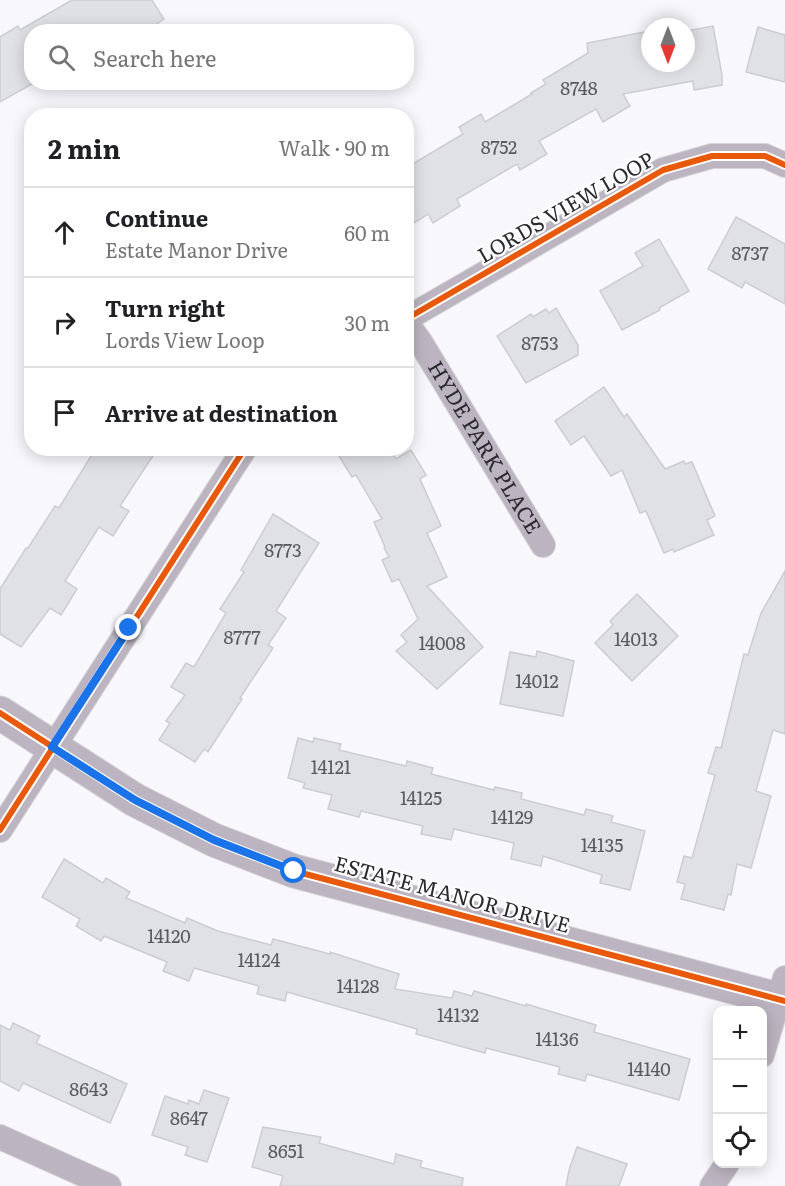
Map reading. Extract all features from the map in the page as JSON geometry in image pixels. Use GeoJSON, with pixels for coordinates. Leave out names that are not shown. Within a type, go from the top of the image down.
{"type":"FeatureCollection","features":[{"type":"Feature","properties":{"kind":"street","name":"LORDS VIEW LOOP"},"geometry":{"type":"LineString","coordinates":[[414,315],[663,170],[712,156],[765,156],[785,165]]}},
{"type":"Feature","properties":{"kind":"street","name":"HYDE PARK PLACE"},"geometry":{"type":"LineString","coordinates":[[414,333],[543,545]]}},
{"type":"Feature","properties":{"kind":"street"},"geometry":{"type":"LineString","coordinates":[[0,830],[239,456]]}},
{"type":"Feature","properties":{"kind":"street","name":"ESTATE MANOR DRIVE"},"geometry":{"type":"LineString","coordinates":[[0,713],[145,805],[214,840],[294,871],[783,993]]}},
{"type":"Feature","properties":{"kind":"street"},"geometry":{"type":"LineString","coordinates":[[767,1040],[783,993]]}},
{"type":"Feature","properties":{"kind":"street"},"geometry":{"type":"LineString","coordinates":[[0,1137],[108,1186]]}},
{"type":"Feature","properties":{"kind":"street"},"geometry":{"type":"LineString","coordinates":[[712,1186],[724,1168]]}},
{"type":"Feature","properties":{"kind":"building"},"geometry":{"type":"Polygon","coordinates":[[[72,0],[152,0],[164,19],[157,24],[30,24],[72,0]]]}},
{"type":"Feature","properties":{"kind":"building"},"geometry":{"type":"Polygon","coordinates":[[[18,26],[20,30],[24,28],[24,88],[0,102],[0,37],[18,26]]]}},
{"type":"Feature","properties":{"kind":"building"},"geometry":{"type":"Polygon","coordinates":[[[713,26],[722,85],[694,90],[693,81],[623,94],[630,106],[603,122],[596,109],[539,141],[547,154],[520,170],[517,164],[457,199],[460,206],[433,223],[428,214],[414,223],[414,163],[463,134],[459,127],[481,114],[485,122],[532,94],[546,84],[543,80],[588,53],[587,43],[641,33],[641,72],[695,72],[695,29],[713,26]]]}},
{"type":"Feature","properties":{"kind":"building"},"geometry":{"type":"Polygon","coordinates":[[[758,27],[785,35],[785,82],[746,72],[758,27]]]}},
{"type":"Feature","properties":{"kind":"building"},"geometry":{"type":"Polygon","coordinates":[[[736,217],[785,244],[785,304],[745,282],[742,288],[708,269],[736,217]]]}},
{"type":"Feature","properties":{"kind":"building"},"geometry":{"type":"Polygon","coordinates":[[[659,239],[689,291],[659,308],[660,310],[622,330],[600,291],[643,266],[635,253],[659,239]]]}},
{"type":"Feature","properties":{"kind":"building"},"geometry":{"type":"Polygon","coordinates":[[[556,308],[578,345],[578,355],[526,383],[497,336],[531,314],[533,317],[546,309],[549,313],[556,308]]]}},
{"type":"Feature","properties":{"kind":"building"},"geometry":{"type":"Polygon","coordinates":[[[604,387],[624,417],[627,414],[665,469],[684,461],[685,464],[692,462],[715,516],[707,520],[714,535],[674,552],[673,549],[664,553],[646,511],[640,513],[622,470],[611,476],[584,436],[571,445],[555,421],[604,387]]]}},
{"type":"Feature","properties":{"kind":"building"},"geometry":{"type":"Polygon","coordinates":[[[414,455],[426,475],[420,479],[441,526],[427,533],[447,577],[427,586],[483,647],[437,689],[396,651],[407,642],[401,635],[418,619],[399,579],[392,582],[382,560],[389,557],[374,522],[382,519],[356,475],[352,477],[339,456],[394,456],[396,459],[401,456],[414,455]]]}},
{"type":"Feature","properties":{"kind":"building"},"geometry":{"type":"Polygon","coordinates":[[[91,456],[153,456],[120,506],[129,511],[113,536],[99,527],[65,581],[77,589],[61,615],[50,608],[21,647],[0,634],[0,589],[55,506],[59,508],[91,456]]]}},
{"type":"Feature","properties":{"kind":"building"},"geometry":{"type":"Polygon","coordinates":[[[273,514],[319,543],[276,611],[286,618],[268,645],[273,648],[208,752],[204,749],[195,762],[159,740],[170,723],[166,721],[185,695],[171,687],[186,663],[194,667],[226,613],[220,609],[244,572],[241,570],[273,514]]]}},
{"type":"Feature","properties":{"kind":"building"},"geometry":{"type":"Polygon","coordinates":[[[785,571],[785,734],[773,730],[756,791],[771,796],[751,868],[737,864],[731,895],[728,894],[724,910],[681,899],[685,884],[677,882],[684,856],[692,858],[715,775],[708,773],[716,747],[721,748],[744,654],[748,655],[761,613],[785,571]]]}},
{"type":"Feature","properties":{"kind":"building"},"geometry":{"type":"Polygon","coordinates":[[[637,594],[678,636],[632,681],[595,643],[613,625],[610,621],[637,594]]]}},
{"type":"Feature","properties":{"kind":"building"},"geometry":{"type":"Polygon","coordinates":[[[537,651],[574,661],[563,716],[500,704],[510,652],[536,657],[537,651]]]}},
{"type":"Feature","properties":{"kind":"building"},"geometry":{"type":"Polygon","coordinates":[[[298,738],[313,742],[314,738],[341,744],[339,750],[406,766],[407,761],[433,768],[431,774],[494,790],[495,787],[522,793],[521,799],[584,815],[586,809],[613,816],[611,822],[645,831],[630,890],[600,883],[602,875],[543,856],[541,866],[511,859],[514,843],[454,829],[451,840],[421,834],[423,826],[361,811],[359,817],[328,809],[332,795],[303,788],[305,783],[288,778],[298,738]]]}},
{"type":"Feature","properties":{"kind":"building"},"geometry":{"type":"Polygon","coordinates":[[[64,859],[103,883],[106,878],[130,892],[126,898],[185,923],[187,918],[218,931],[271,945],[273,939],[330,954],[330,952],[399,974],[395,989],[452,998],[454,991],[472,996],[474,991],[526,1006],[526,1004],[596,1025],[594,1032],[690,1059],[679,1100],[587,1074],[585,1081],[558,1074],[560,1067],[486,1048],[485,1053],[416,1034],[417,1029],[287,992],[285,1001],[257,994],[259,986],[194,968],[189,981],[163,971],[167,962],[104,936],[101,941],[76,926],[80,919],[42,897],[64,859]]]}},
{"type":"Feature","properties":{"kind":"building"},"geometry":{"type":"Polygon","coordinates":[[[13,1023],[40,1036],[36,1043],[127,1084],[110,1123],[23,1083],[19,1091],[0,1081],[0,1025],[10,1030],[13,1023]]]}},
{"type":"Feature","properties":{"kind":"building"},"geometry":{"type":"Polygon","coordinates":[[[204,1090],[229,1098],[207,1162],[185,1155],[188,1147],[152,1135],[165,1096],[188,1104],[189,1100],[199,1104],[204,1090]]]}},
{"type":"Feature","properties":{"kind":"building"},"geometry":{"type":"Polygon","coordinates":[[[263,1127],[321,1137],[319,1143],[394,1164],[396,1154],[422,1161],[420,1167],[463,1178],[462,1186],[280,1186],[283,1176],[252,1167],[263,1127]]]}},
{"type":"Feature","properties":{"kind":"building"},"geometry":{"type":"Polygon","coordinates":[[[577,1147],[627,1164],[619,1186],[566,1186],[577,1147]]]}},
{"type":"Feature","properties":{"kind":"cycle path"},"geometry":{"type":"LineString","coordinates":[[414,314],[663,170],[712,156],[765,156],[785,165]]}},
{"type":"Feature","properties":{"kind":"cycle path"},"geometry":{"type":"LineString","coordinates":[[0,830],[240,456]]}},
{"type":"Feature","properties":{"kind":"cycle path"},"geometry":{"type":"LineString","coordinates":[[0,713],[135,800],[214,840],[294,871],[785,1001]]}},
{"type":"Feature","properties":{"kind":"route"},"geometry":{"type":"LineString","coordinates":[[129,628],[52,747],[135,800],[214,840],[294,871]]}}]}
